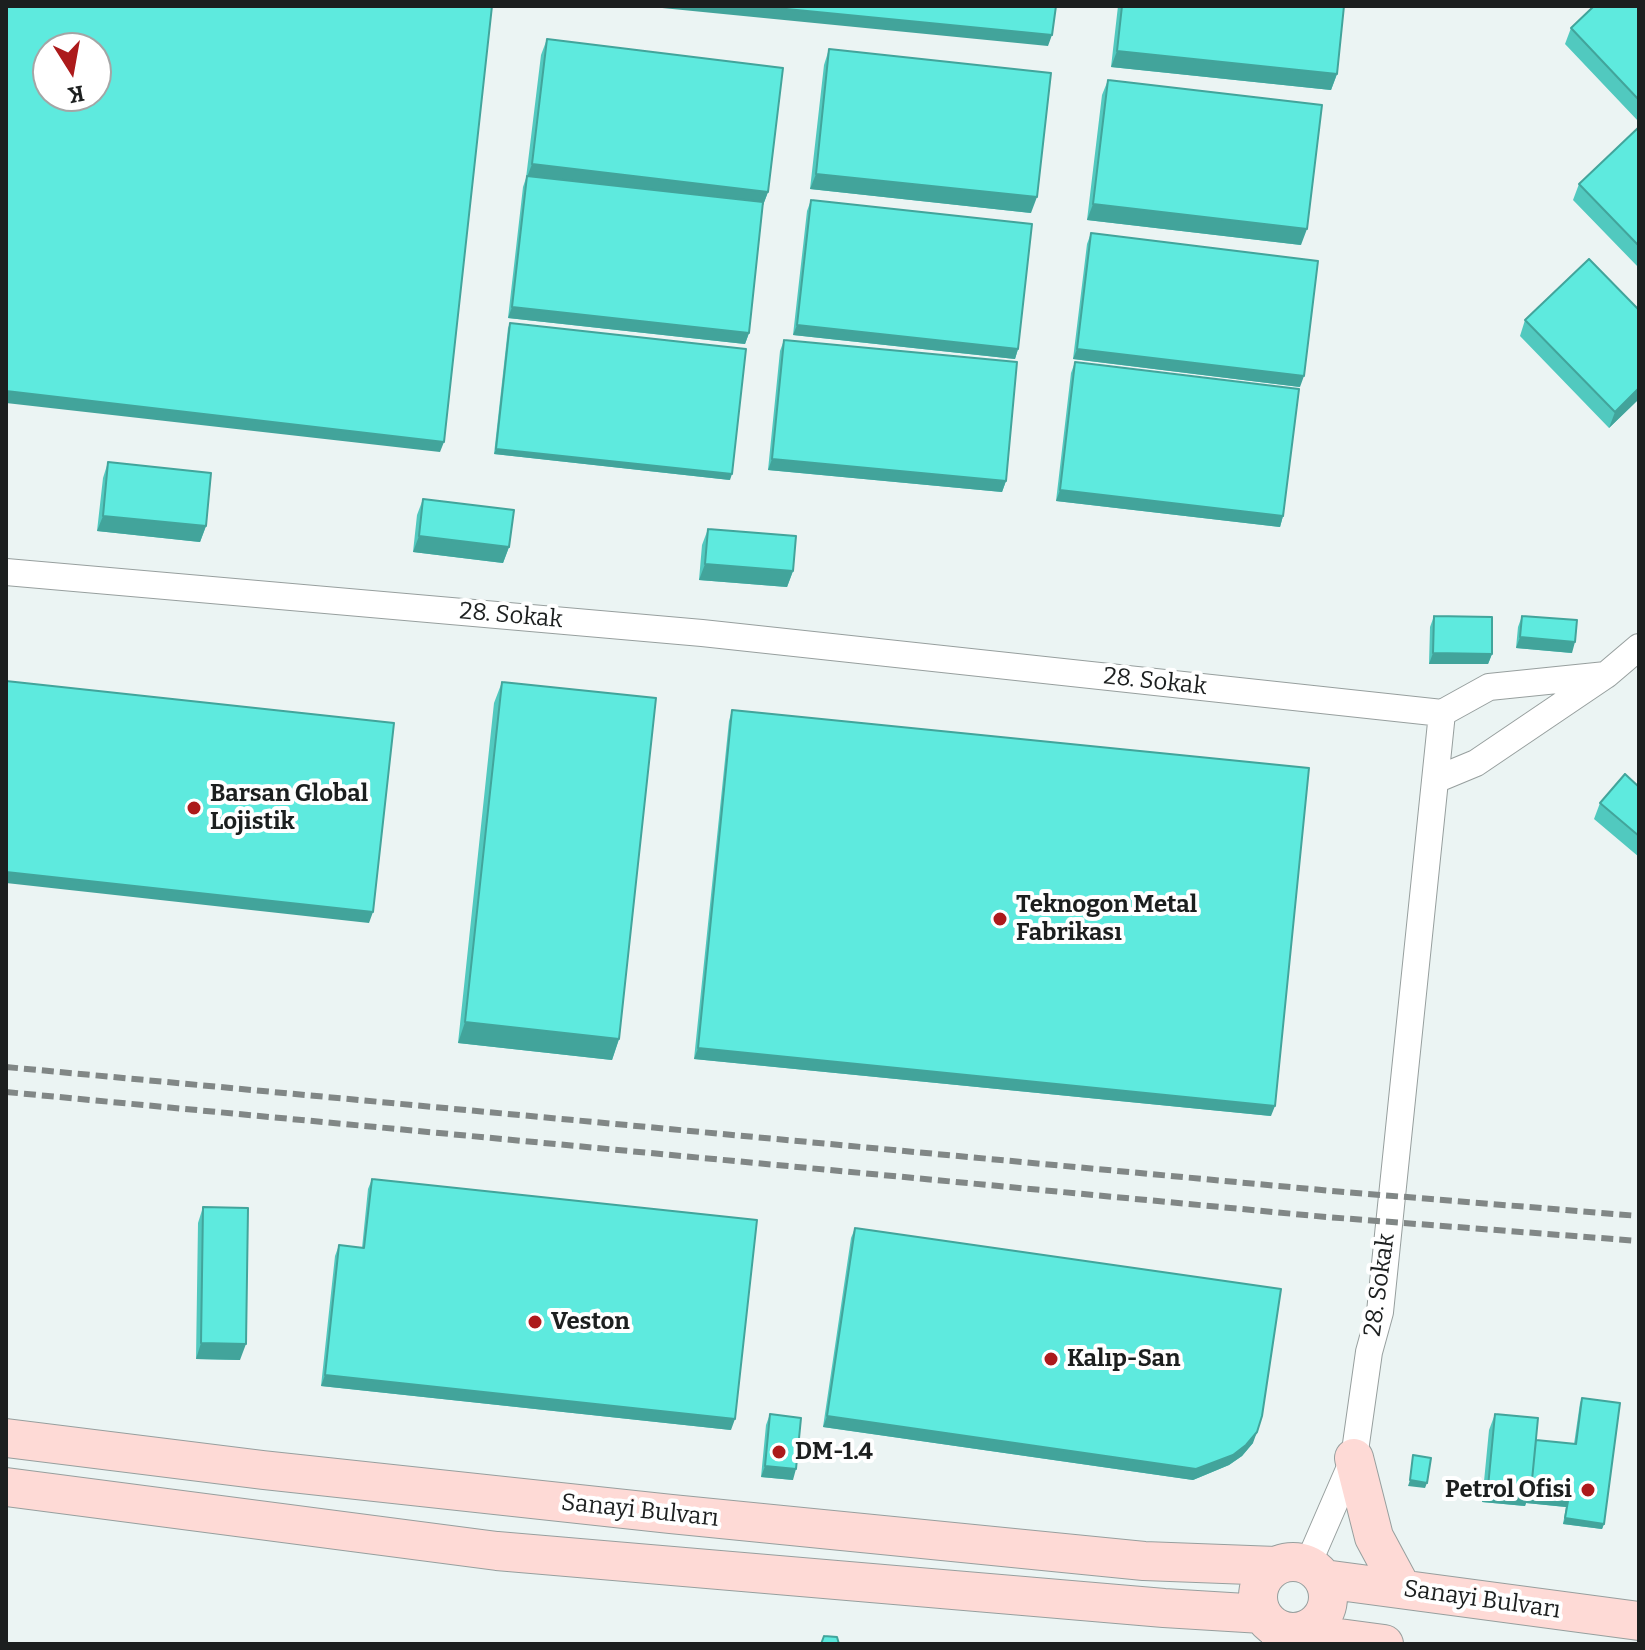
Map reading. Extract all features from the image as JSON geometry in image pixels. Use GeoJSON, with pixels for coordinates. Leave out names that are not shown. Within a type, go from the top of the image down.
{"type":"FeatureCollection","features":[{"type":"Feature","properties":{"kind":"main road","name":"Sanayi Bulvarı"},"geometry":{"type":"LineString","coordinates":[[6,1438],[718,1519],[1144,1561],[1303,1570],[1402,1589],[1639,1621]]}},
{"type":"Feature","properties":{"kind":"main road"},"geometry":{"type":"LineString","coordinates":[[1354,1458],[1374,1537],[1402,1589]]}},
{"type":"Feature","properties":{"kind":"main road","name":"Sanayi Bulvarı"},"geometry":{"type":"LineString","coordinates":[[6,1487],[497,1551],[1149,1607],[1384,1644]]}},
{"type":"Feature","properties":{"kind":"main road"},"geometry":{"type":"LineString","coordinates":[[1303,1570],[1328,1591],[1324,1615],[1316,1624],[1281,1630],[1258,1604],[1260,1582],[1267,1573],[1303,1570]]}},
{"type":"Feature","properties":{"kind":"street","name":"28. Sokak"},"geometry":{"type":"LineString","coordinates":[[6,572],[702,633],[1442,713],[1380,1312],[1369,1352],[1354,1458],[1303,1570]]}},
{"type":"Feature","properties":{"kind":"street"},"geometry":{"type":"LineString","coordinates":[[1435,780],[1476,763],[1606,675],[1639,647]]}},
{"type":"Feature","properties":{"kind":"street"},"geometry":{"type":"LineString","coordinates":[[1442,713],[1489,687],[1606,675]]}},
{"type":"Feature","properties":{"kind":"building"},"geometry":{"type":"Polygon","coordinates":[[[6,6],[492,6],[444,442],[6,391],[6,6]]]}},
{"type":"Feature","properties":{"kind":"building"},"geometry":{"type":"Polygon","coordinates":[[[756,6],[1056,6],[1052,35],[756,6]]]}},
{"type":"Feature","properties":{"kind":"building"},"geometry":{"type":"Polygon","coordinates":[[[1122,6],[1344,6],[1337,74],[1117,51],[1122,6]]]}},
{"type":"Feature","properties":{"kind":"building"},"geometry":{"type":"Polygon","coordinates":[[[1594,6],[1639,6],[1639,100],[1571,28],[1594,6]]]}},
{"type":"Feature","properties":{"kind":"building"},"geometry":{"type":"Polygon","coordinates":[[[547,39],[783,68],[768,192],[532,164],[547,39]]]}},
{"type":"Feature","properties":{"kind":"building"},"geometry":{"type":"Polygon","coordinates":[[[829,49],[1051,73],[1037,197],[816,174],[829,49]]]}},
{"type":"Feature","properties":{"kind":"building"},"geometry":{"type":"Polygon","coordinates":[[[1108,80],[1322,105],[1307,229],[1093,204],[1108,80]]]}},
{"type":"Feature","properties":{"kind":"building"},"geometry":{"type":"Polygon","coordinates":[[[1639,127],[1639,246],[1579,184],[1639,127]]]}},
{"type":"Feature","properties":{"kind":"building"},"geometry":{"type":"Polygon","coordinates":[[[527,176],[763,202],[749,333],[512,307],[527,176]]]}},
{"type":"Feature","properties":{"kind":"building"},"geometry":{"type":"Polygon","coordinates":[[[811,200],[1032,224],[1018,349],[797,325],[811,200]]]}},
{"type":"Feature","properties":{"kind":"building"},"geometry":{"type":"Polygon","coordinates":[[[1091,233],[1318,261],[1304,376],[1077,349],[1091,233]]]}},
{"type":"Feature","properties":{"kind":"building"},"geometry":{"type":"Polygon","coordinates":[[[1589,259],[1639,310],[1639,388],[1615,412],[1525,320],[1589,259]]]}},
{"type":"Feature","properties":{"kind":"building"},"geometry":{"type":"Polygon","coordinates":[[[510,323],[746,349],[732,474],[496,449],[510,323]]]}},
{"type":"Feature","properties":{"kind":"building"},"geometry":{"type":"Polygon","coordinates":[[[784,340],[1017,362],[1006,481],[772,459],[784,340]]]}},
{"type":"Feature","properties":{"kind":"building"},"geometry":{"type":"Polygon","coordinates":[[[1075,362],[1299,389],[1283,516],[1060,490],[1075,362]]]}},
{"type":"Feature","properties":{"kind":"building"},"geometry":{"type":"Polygon","coordinates":[[[108,462],[211,473],[206,526],[103,516],[108,462]]]}},
{"type":"Feature","properties":{"kind":"building"},"geometry":{"type":"Polygon","coordinates":[[[423,499],[514,510],[509,547],[419,536],[423,499]]]}},
{"type":"Feature","properties":{"kind":"building"},"geometry":{"type":"Polygon","coordinates":[[[708,529],[796,536],[793,571],[705,564],[708,529]]]}},
{"type":"Feature","properties":{"kind":"building"},"geometry":{"type":"Polygon","coordinates":[[[1434,616],[1492,617],[1492,654],[1433,653],[1434,616]]]}},
{"type":"Feature","properties":{"kind":"building"},"geometry":{"type":"Polygon","coordinates":[[[1522,616],[1577,620],[1575,642],[1520,637],[1522,616]]]}},
{"type":"Feature","properties":{"kind":"building","name":"Barsan Global Lojistik"},"geometry":{"type":"Polygon","coordinates":[[[6,681],[394,723],[373,912],[6,872],[6,681]]]}},
{"type":"Feature","properties":{"kind":"building"},"geometry":{"type":"Polygon","coordinates":[[[502,682],[656,698],[619,1039],[465,1022],[502,682]]]}},
{"type":"Feature","properties":{"kind":"building","name":"Teknogon Metal Fabrikası"},"geometry":{"type":"Polygon","coordinates":[[[732,710],[1309,768],[1275,1106],[698,1048],[732,710]]]}},
{"type":"Feature","properties":{"kind":"building"},"geometry":{"type":"Polygon","coordinates":[[[1625,774],[1639,787],[1639,836],[1600,803],[1625,774]]]}},
{"type":"Feature","properties":{"kind":"building","name":"Veston"},"geometry":{"type":"Polygon","coordinates":[[[372,1179],[757,1220],[735,1419],[325,1375],[339,1245],[364,1248],[372,1179]]]}},
{"type":"Feature","properties":{"kind":"building"},"geometry":{"type":"Polygon","coordinates":[[[203,1207],[248,1208],[246,1344],[201,1343],[203,1207]]]}},
{"type":"Feature","properties":{"kind":"building","name":"Kalıp-San"},"geometry":{"type":"Polygon","coordinates":[[[855,1228],[1281,1289],[1257,1432],[1233,1455],[1196,1469],[827,1416],[855,1228]]]}},
{"type":"Feature","properties":{"kind":"building"},"geometry":{"type":"Polygon","coordinates":[[[1582,1398],[1620,1403],[1604,1524],[1565,1518],[1568,1501],[1528,1498],[1536,1440],[1576,1444],[1582,1398]]]}},
{"type":"Feature","properties":{"kind":"building","name":"DM-1.4"},"geometry":{"type":"Polygon","coordinates":[[[770,1414],[801,1418],[796,1469],[765,1466],[770,1414]]]}},
{"type":"Feature","properties":{"kind":"building"},"geometry":{"type":"Polygon","coordinates":[[[1495,1414],[1538,1418],[1531,1490],[1488,1487],[1495,1414]]]}},
{"type":"Feature","properties":{"kind":"building"},"geometry":{"type":"Polygon","coordinates":[[[1413,1455],[1431,1458],[1427,1483],[1410,1480],[1413,1455]]]}},
{"type":"Feature","properties":{"kind":"building"},"geometry":{"type":"Polygon","coordinates":[[[824,1636],[837,1637],[839,1644],[821,1644],[824,1636]]]}},
{"type":"Feature","properties":{"kind":"railway"},"geometry":{"type":"LineString","coordinates":[[6,1067],[1332,1191],[1639,1216]]}},
{"type":"Feature","properties":{"kind":"railway"},"geometry":{"type":"LineString","coordinates":[[6,1092],[1326,1217],[1639,1241]]}},
{"type":"Feature","properties":{"kind":"place","name":"Barsan Global Lojistik"},"geometry":{"type":"Point","coordinates":[194,808]}},
{"type":"Feature","properties":{"kind":"place","name":"Teknogon Metal Fabrikası"},"geometry":{"type":"Point","coordinates":[1000,919]}},
{"type":"Feature","properties":{"kind":"place","name":"Veston"},"geometry":{"type":"Point","coordinates":[535,1322]}},
{"type":"Feature","properties":{"kind":"place","name":"Kalıp-San"},"geometry":{"type":"Point","coordinates":[1051,1359]}},
{"type":"Feature","properties":{"kind":"place","name":"DM-1.4"},"geometry":{"type":"Point","coordinates":[779,1452]}},
{"type":"Feature","properties":{"kind":"place","name":"Petrol Ofisi"},"geometry":{"type":"Point","coordinates":[1588,1490]}}]}
